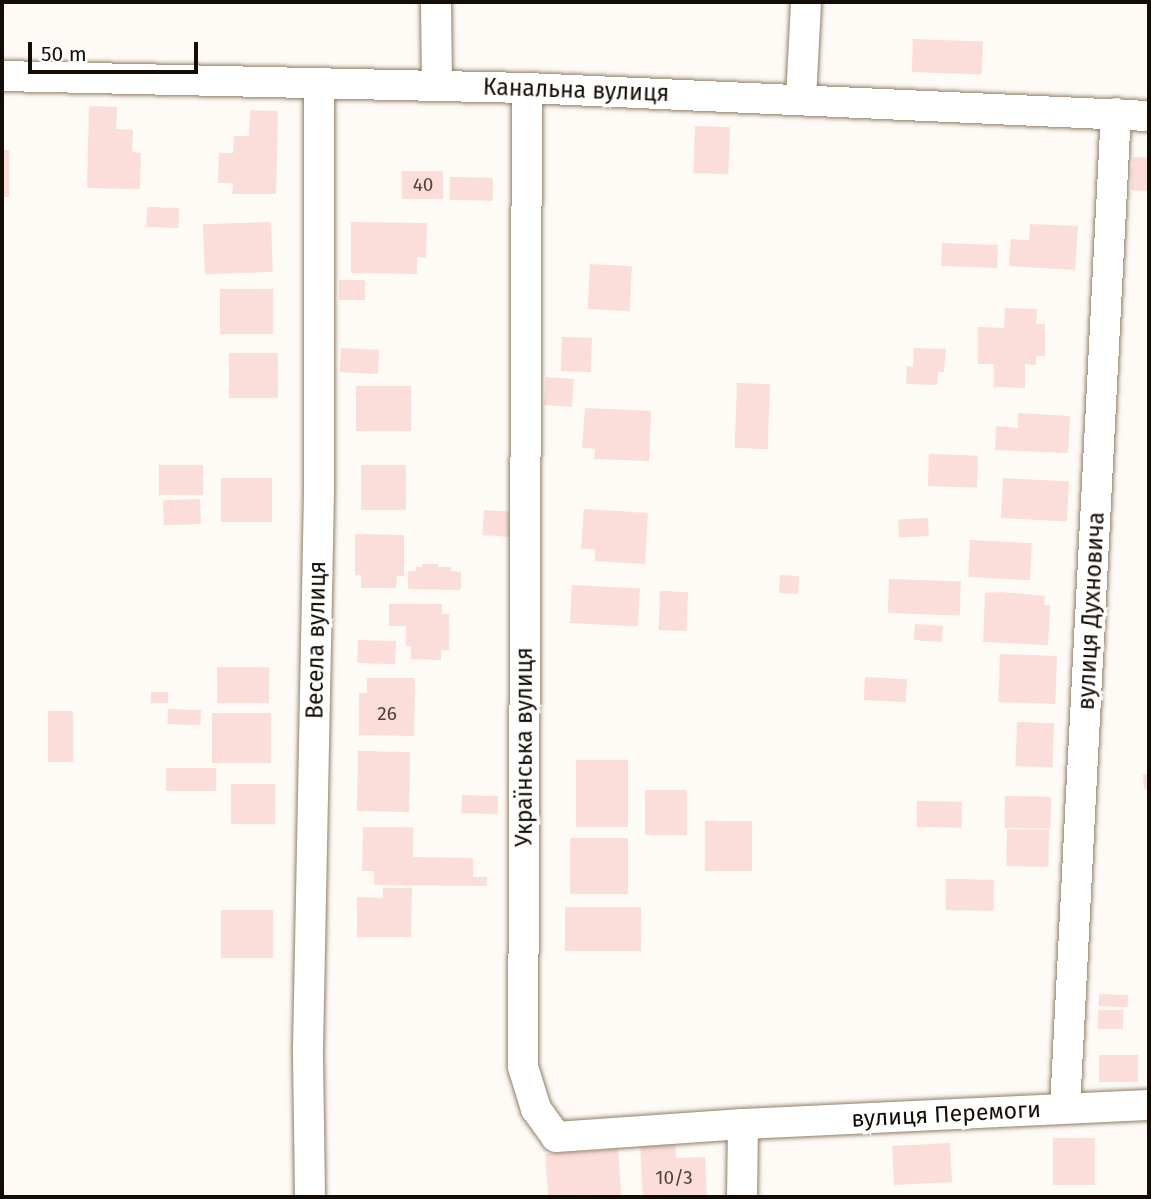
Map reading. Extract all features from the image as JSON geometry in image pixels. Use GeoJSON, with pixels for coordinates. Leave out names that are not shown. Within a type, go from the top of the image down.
{"type":"FeatureCollection","features":[{"type":"Feature","properties":{"kind":"street"},"geometry":{"type":"LineString","coordinates":[[436,2],[437,86]]}},
{"type":"Feature","properties":{"kind":"street"},"geometry":{"type":"LineString","coordinates":[[801,100],[806,2]]}},
{"type":"Feature","properties":{"kind":"street","name":"Канальна вулиця"},"geometry":{"type":"LineString","coordinates":[[2,76],[527,88],[1149,116]]}},
{"type":"Feature","properties":{"kind":"street","name":"Весела вулиця"},"geometry":{"type":"LineString","coordinates":[[310,1197],[308,1049],[318,491],[319,83]]}},
{"type":"Feature","properties":{"kind":"street","name":"Українська вулиця"},"geometry":{"type":"LineString","coordinates":[[527,88],[523,1067],[536,1109],[556,1137],[743,1124]]}},
{"type":"Feature","properties":{"kind":"street","name":"вулиця Духновича"},"geometry":{"type":"LineString","coordinates":[[1065,1108],[1116,113]]}},
{"type":"Feature","properties":{"kind":"street","name":"вулиця Перемоги"},"geometry":{"type":"LineString","coordinates":[[743,1124],[1149,1105]]}},
{"type":"Feature","properties":{"kind":"street"},"geometry":{"type":"LineString","coordinates":[[741,1197],[743,1124]]}},
{"type":"Feature","properties":{"kind":"building"},"geometry":{"type":"Polygon","coordinates":[[[913,39],[983,41],[982,74],[912,72],[913,39]]]}},
{"type":"Feature","properties":{"kind":"building"},"geometry":{"type":"Polygon","coordinates":[[[89,106],[117,107],[116,129],[133,130],[132,152],[141,153],[140,189],[87,188],[89,106]]]}},
{"type":"Feature","properties":{"kind":"building"},"geometry":{"type":"Polygon","coordinates":[[[250,110],[278,111],[276,194],[232,194],[233,183],[218,183],[219,153],[233,153],[234,136],[249,136],[250,110]]]}},
{"type":"Feature","properties":{"kind":"building"},"geometry":{"type":"Polygon","coordinates":[[[695,126],[730,127],[728,174],[693,173],[695,126]]]}},
{"type":"Feature","properties":{"kind":"building"},"geometry":{"type":"Polygon","coordinates":[[[2,150],[9,150],[9,197],[2,197],[2,150]]]}},
{"type":"Feature","properties":{"kind":"building"},"geometry":{"type":"Polygon","coordinates":[[[1133,157],[1149,158],[1147,191],[1131,190],[1133,157]]]}},
{"type":"Feature","properties":{"kind":"building"},"geometry":{"type":"Polygon","coordinates":[[[402,171],[443,171],[443,199],[402,199],[402,171]]]}},
{"type":"Feature","properties":{"kind":"building"},"geometry":{"type":"Polygon","coordinates":[[[450,177],[493,178],[493,201],[450,200],[450,177]]]}},
{"type":"Feature","properties":{"kind":"building"},"geometry":{"type":"Polygon","coordinates":[[[147,207],[179,208],[178,228],[146,227],[147,207]]]}},
{"type":"Feature","properties":{"kind":"building"},"geometry":{"type":"Polygon","coordinates":[[[271,222],[273,272],[205,274],[203,224],[271,222]]]}},
{"type":"Feature","properties":{"kind":"building"},"geometry":{"type":"Polygon","coordinates":[[[351,222],[427,223],[426,258],[417,257],[417,274],[351,273],[351,222]]]}},
{"type":"Feature","properties":{"kind":"building"},"geometry":{"type":"Polygon","coordinates":[[[1030,224],[1078,226],[1075,270],[1009,266],[1011,239],[1029,240],[1030,224]]]}},
{"type":"Feature","properties":{"kind":"building"},"geometry":{"type":"Polygon","coordinates":[[[942,243],[998,245],[997,268],[941,266],[942,243]]]}},
{"type":"Feature","properties":{"kind":"building"},"geometry":{"type":"Polygon","coordinates":[[[590,264],[632,266],[630,311],[588,309],[590,264]]]}},
{"type":"Feature","properties":{"kind":"building"},"geometry":{"type":"Polygon","coordinates":[[[339,280],[365,280],[365,300],[339,300],[339,280]]]}},
{"type":"Feature","properties":{"kind":"building"},"geometry":{"type":"Polygon","coordinates":[[[220,289],[273,289],[273,334],[220,334],[220,289]]]}},
{"type":"Feature","properties":{"kind":"building"},"geometry":{"type":"Polygon","coordinates":[[[1005,308],[1037,309],[1036,324],[1045,324],[1045,356],[1036,356],[1036,365],[1025,364],[1025,388],[994,387],[994,364],[978,364],[978,327],[1004,328],[1005,308]]]}},
{"type":"Feature","properties":{"kind":"building"},"geometry":{"type":"Polygon","coordinates":[[[562,337],[592,338],[591,372],[561,371],[562,337]]]}},
{"type":"Feature","properties":{"kind":"building"},"geometry":{"type":"Polygon","coordinates":[[[341,348],[379,350],[378,374],[340,372],[341,348]]]}},
{"type":"Feature","properties":{"kind":"building"},"geometry":{"type":"Polygon","coordinates":[[[914,348],[946,349],[944,372],[938,372],[937,385],[906,384],[907,366],[913,367],[914,348]]]}},
{"type":"Feature","properties":{"kind":"building"},"geometry":{"type":"Polygon","coordinates":[[[229,353],[278,353],[278,398],[229,398],[229,353]]]}},
{"type":"Feature","properties":{"kind":"building"},"geometry":{"type":"Polygon","coordinates":[[[546,377],[574,379],[572,407],[544,405],[546,377]]]}},
{"type":"Feature","properties":{"kind":"building"},"geometry":{"type":"Polygon","coordinates":[[[737,383],[770,384],[768,449],[735,448],[737,383]]]}},
{"type":"Feature","properties":{"kind":"building"},"geometry":{"type":"Polygon","coordinates":[[[356,386],[411,386],[411,431],[356,431],[356,386]]]}},
{"type":"Feature","properties":{"kind":"building"},"geometry":{"type":"Polygon","coordinates":[[[585,408],[651,411],[649,461],[594,459],[595,449],[582,448],[585,408]]]}},
{"type":"Feature","properties":{"kind":"building"},"geometry":{"type":"Polygon","coordinates":[[[1018,413],[1070,416],[1068,453],[995,450],[996,426],[1018,428],[1018,413]]]}},
{"type":"Feature","properties":{"kind":"building"},"geometry":{"type":"Polygon","coordinates":[[[929,454],[978,456],[977,488],[928,486],[929,454]]]}},
{"type":"Feature","properties":{"kind":"building"},"geometry":{"type":"Polygon","coordinates":[[[159,465],[203,465],[203,495],[159,495],[159,465]]]}},
{"type":"Feature","properties":{"kind":"building"},"geometry":{"type":"Polygon","coordinates":[[[361,465],[406,465],[406,510],[361,510],[361,465]]]}},
{"type":"Feature","properties":{"kind":"building"},"geometry":{"type":"Polygon","coordinates":[[[221,478],[272,478],[272,522],[221,522],[221,478]]]}},
{"type":"Feature","properties":{"kind":"building"},"geometry":{"type":"Polygon","coordinates":[[[1003,478],[1069,481],[1067,521],[1001,518],[1003,478]]]}},
{"type":"Feature","properties":{"kind":"building"},"geometry":{"type":"Polygon","coordinates":[[[200,499],[201,524],[164,525],[163,500],[200,499]]]}},
{"type":"Feature","properties":{"kind":"building"},"geometry":{"type":"Polygon","coordinates":[[[584,509],[648,513],[645,564],[595,561],[595,549],[581,549],[584,509]]]}},
{"type":"Feature","properties":{"kind":"building"},"geometry":{"type":"Polygon","coordinates":[[[484,510],[514,512],[512,537],[482,535],[484,510]]]}},
{"type":"Feature","properties":{"kind":"building"},"geometry":{"type":"Polygon","coordinates":[[[928,518],[929,536],[899,538],[898,520],[928,518]]]}},
{"type":"Feature","properties":{"kind":"building"},"geometry":{"type":"Polygon","coordinates":[[[355,534],[404,535],[404,576],[397,576],[396,588],[361,588],[361,575],[355,575],[355,534]]]}},
{"type":"Feature","properties":{"kind":"building"},"geometry":{"type":"Polygon","coordinates":[[[970,540],[1032,543],[1030,580],[968,577],[970,540]]]}},
{"type":"Feature","properties":{"kind":"building"},"geometry":{"type":"Polygon","coordinates":[[[422,564],[439,564],[438,567],[451,567],[451,571],[461,572],[461,590],[408,589],[408,571],[416,571],[416,567],[422,567],[422,564]]]}},
{"type":"Feature","properties":{"kind":"building"},"geometry":{"type":"Polygon","coordinates":[[[780,575],[799,576],[798,594],[779,593],[780,575]]]}},
{"type":"Feature","properties":{"kind":"building"},"geometry":{"type":"Polygon","coordinates":[[[889,579],[961,582],[960,615],[888,613],[889,579]]]}},
{"type":"Feature","properties":{"kind":"building"},"geometry":{"type":"Polygon","coordinates":[[[572,585],[640,589],[638,627],[570,623],[572,585]]]}},
{"type":"Feature","properties":{"kind":"building"},"geometry":{"type":"Polygon","coordinates":[[[660,591],[688,592],[687,631],[659,630],[660,591]]]}},
{"type":"Feature","properties":{"kind":"building"},"geometry":{"type":"Polygon","coordinates":[[[985,593],[1045,596],[1044,605],[1050,605],[1048,645],[983,642],[985,593]]]}},
{"type":"Feature","properties":{"kind":"building"},"geometry":{"type":"Polygon","coordinates":[[[389,604],[442,604],[442,614],[449,614],[449,650],[441,650],[441,660],[411,659],[411,646],[406,646],[406,626],[389,626],[389,604]]]}},
{"type":"Feature","properties":{"kind":"building"},"geometry":{"type":"Polygon","coordinates":[[[915,624],[943,626],[942,642],[914,640],[915,624]]]}},
{"type":"Feature","properties":{"kind":"building"},"geometry":{"type":"Polygon","coordinates":[[[358,640],[396,641],[395,664],[357,663],[358,640]]]}},
{"type":"Feature","properties":{"kind":"building"},"geometry":{"type":"Polygon","coordinates":[[[1000,654],[1057,656],[1055,704],[998,702],[1000,654]]]}},
{"type":"Feature","properties":{"kind":"building"},"geometry":{"type":"Polygon","coordinates":[[[217,667],[269,667],[269,703],[217,703],[217,667]]]}},
{"type":"Feature","properties":{"kind":"building"},"geometry":{"type":"Polygon","coordinates":[[[865,677],[907,679],[906,702],[864,700],[865,677]]]}},
{"type":"Feature","properties":{"kind":"building"},"geometry":{"type":"Polygon","coordinates":[[[367,678],[415,678],[414,736],[359,735],[359,693],[367,693],[367,678]]]}},
{"type":"Feature","properties":{"kind":"building"},"geometry":{"type":"Polygon","coordinates":[[[151,692],[168,692],[168,703],[151,703],[151,692]]]}},
{"type":"Feature","properties":{"kind":"building"},"geometry":{"type":"Polygon","coordinates":[[[168,709],[201,710],[200,725],[167,724],[168,709]]]}},
{"type":"Feature","properties":{"kind":"building"},"geometry":{"type":"Polygon","coordinates":[[[48,711],[73,711],[73,762],[48,762],[48,711]]]}},
{"type":"Feature","properties":{"kind":"building"},"geometry":{"type":"Polygon","coordinates":[[[212,713],[271,713],[271,763],[212,763],[212,713]]]}},
{"type":"Feature","properties":{"kind":"building"},"geometry":{"type":"Polygon","coordinates":[[[1017,722],[1054,723],[1052,767],[1015,766],[1017,722]]]}},
{"type":"Feature","properties":{"kind":"building"},"geometry":{"type":"Polygon","coordinates":[[[358,751],[410,752],[409,812],[357,811],[358,751]]]}},
{"type":"Feature","properties":{"kind":"building"},"geometry":{"type":"Polygon","coordinates":[[[576,760],[628,760],[628,827],[576,827],[576,760]]]}},
{"type":"Feature","properties":{"kind":"building"},"geometry":{"type":"Polygon","coordinates":[[[166,768],[216,768],[216,791],[166,791],[166,768]]]}},
{"type":"Feature","properties":{"kind":"building"},"geometry":{"type":"Polygon","coordinates":[[[1143,774],[1149,774],[1149,789],[1144,789],[1143,774]]]}},
{"type":"Feature","properties":{"kind":"building"},"geometry":{"type":"Polygon","coordinates":[[[231,784],[275,784],[275,824],[231,824],[231,784]]]}},
{"type":"Feature","properties":{"kind":"building"},"geometry":{"type":"Polygon","coordinates":[[[645,790],[687,790],[687,835],[645,835],[645,790]]]}},
{"type":"Feature","properties":{"kind":"building"},"geometry":{"type":"Polygon","coordinates":[[[462,795],[498,796],[497,814],[461,813],[462,795]]]}},
{"type":"Feature","properties":{"kind":"building"},"geometry":{"type":"Polygon","coordinates":[[[1005,796],[1051,797],[1050,829],[1004,828],[1005,796]]]}},
{"type":"Feature","properties":{"kind":"building"},"geometry":{"type":"Polygon","coordinates":[[[917,801],[962,802],[962,828],[917,827],[917,801]]]}},
{"type":"Feature","properties":{"kind":"building"},"geometry":{"type":"Polygon","coordinates":[[[705,821],[752,821],[752,871],[705,871],[705,821]]]}},
{"type":"Feature","properties":{"kind":"building"},"geometry":{"type":"Polygon","coordinates":[[[363,827],[413,827],[413,857],[473,858],[473,877],[487,877],[487,886],[374,885],[374,871],[362,871],[363,827]]]}},
{"type":"Feature","properties":{"kind":"building"},"geometry":{"type":"Polygon","coordinates":[[[1007,829],[1049,830],[1048,867],[1006,866],[1007,829]]]}},
{"type":"Feature","properties":{"kind":"building"},"geometry":{"type":"Polygon","coordinates":[[[570,838],[628,838],[628,894],[570,894],[570,838]]]}},
{"type":"Feature","properties":{"kind":"building"},"geometry":{"type":"Polygon","coordinates":[[[946,879],[994,880],[993,911],[945,910],[946,879]]]}},
{"type":"Feature","properties":{"kind":"building"},"geometry":{"type":"Polygon","coordinates":[[[383,888],[412,888],[411,937],[357,937],[357,897],[383,898],[383,888]]]}},
{"type":"Feature","properties":{"kind":"building"},"geometry":{"type":"Polygon","coordinates":[[[565,907],[641,907],[641,951],[565,951],[565,907]]]}},
{"type":"Feature","properties":{"kind":"building"},"geometry":{"type":"Polygon","coordinates":[[[221,910],[273,910],[273,958],[221,958],[221,910]]]}},
{"type":"Feature","properties":{"kind":"building"},"geometry":{"type":"Polygon","coordinates":[[[1099,994],[1128,995],[1128,1007],[1099,1006],[1099,994]]]}},
{"type":"Feature","properties":{"kind":"building"},"geometry":{"type":"Polygon","coordinates":[[[1098,1010],[1123,1010],[1123,1029],[1098,1029],[1098,1010]]]}},
{"type":"Feature","properties":{"kind":"building"},"geometry":{"type":"Polygon","coordinates":[[[1099,1055],[1138,1055],[1138,1082],[1099,1082],[1099,1055]]]}},
{"type":"Feature","properties":{"kind":"building"},"geometry":{"type":"Polygon","coordinates":[[[1053,1138],[1095,1138],[1095,1185],[1053,1185],[1053,1138]]]}},
{"type":"Feature","properties":{"kind":"building"},"geometry":{"type":"Polygon","coordinates":[[[675,1140],[676,1158],[705,1157],[707,1197],[643,1197],[640,1142],[675,1140]]]}},
{"type":"Feature","properties":{"kind":"building"},"geometry":{"type":"Polygon","coordinates":[[[950,1143],[952,1182],[894,1185],[892,1146],[950,1143]]]}},
{"type":"Feature","properties":{"kind":"building"},"geometry":{"type":"Polygon","coordinates":[[[618,1149],[621,1197],[548,1197],[545,1154],[618,1149]]]}}]}
